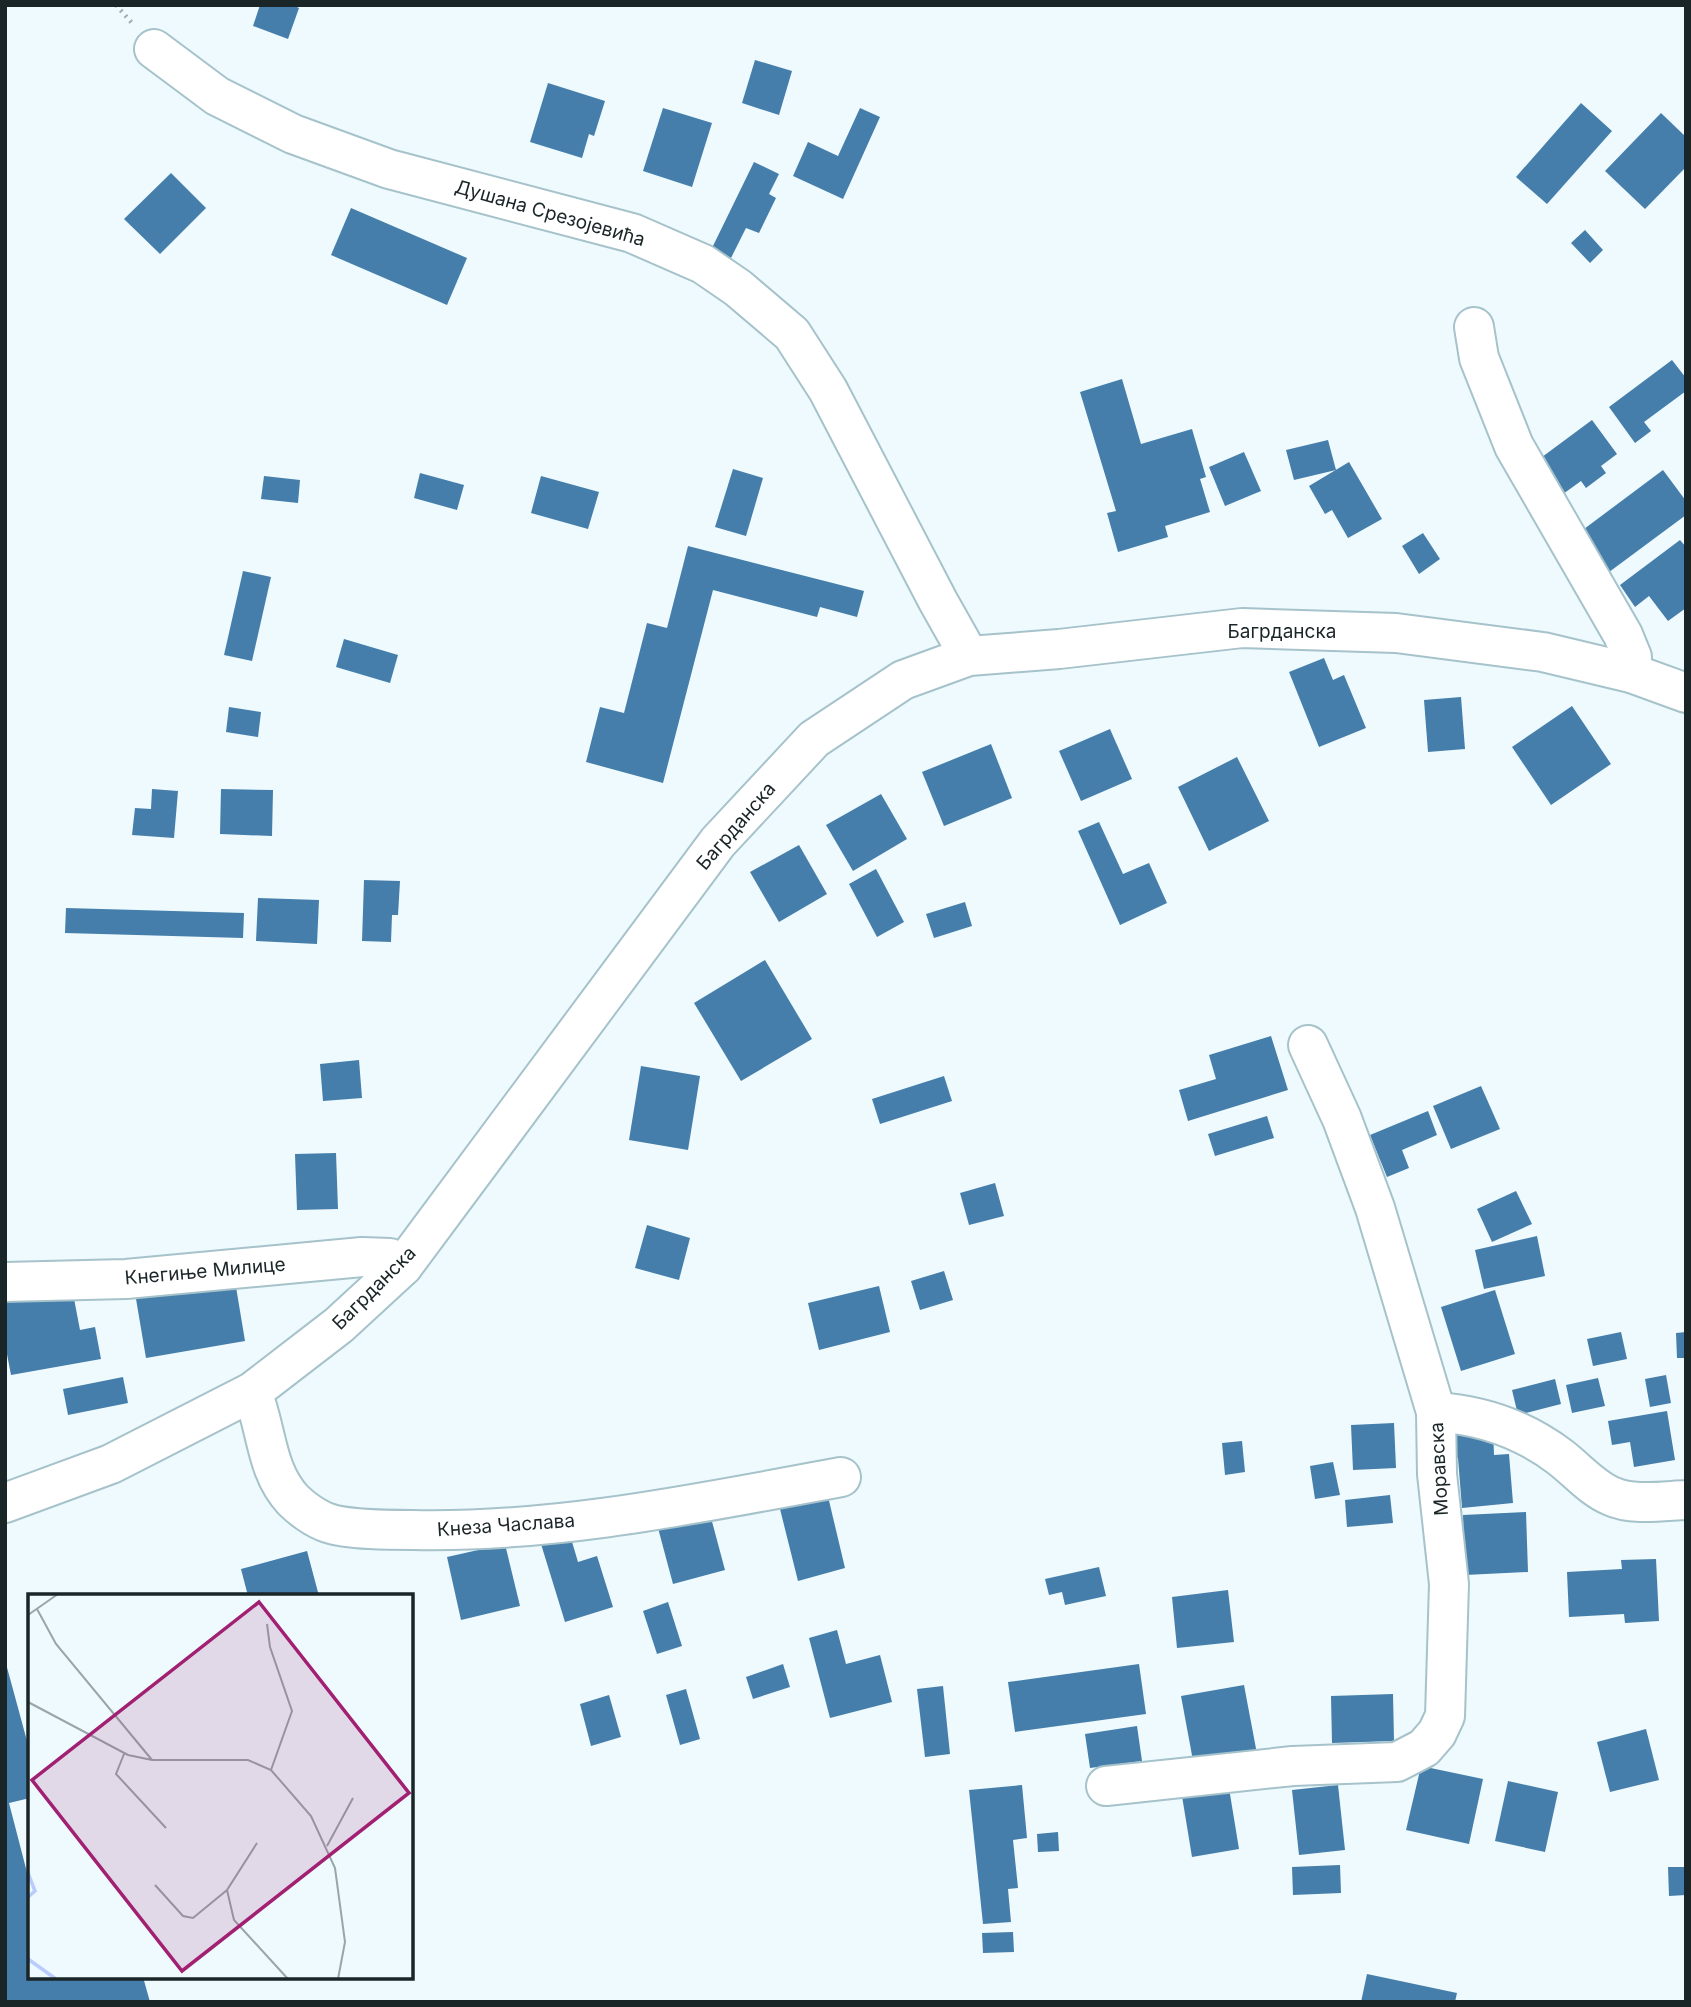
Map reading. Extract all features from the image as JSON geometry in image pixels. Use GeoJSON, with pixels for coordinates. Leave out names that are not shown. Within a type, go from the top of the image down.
{"type":"FeatureCollection","features":[{"type":"Feature","properties":{"kind":"street","name":"Душана Срезојевића"},"geometry":{"type":"LineString","coordinates":[[154,49],[217,96],[293,134],[389,169],[632,233],[703,264],[738,288],[792,334],[828,390],[937,601],[970,656]]}},
{"type":"Feature","properties":{"kind":"street"},"geometry":{"type":"LineString","coordinates":[[1474,327],[1479,358],[1514,446],[1623,635],[1632,657],[1631,673]]}},
{"type":"Feature","properties":{"kind":"street","name":"Багрданска"},"geometry":{"type":"LineString","coordinates":[[5,1503],[111,1464],[252,1392],[340,1325],[403,1266],[718,842],[814,739],[903,680],[970,656],[1059,649],[1241,628],[1396,633],[1543,652],[1631,673],[1686,693]]}},
{"type":"Feature","properties":{"kind":"street"},"geometry":{"type":"LineString","coordinates":[[1308,1045],[1342,1119],[1375,1208],[1436,1412]]}},
{"type":"Feature","properties":{"kind":"street","name":"Кнегиње Милице"},"geometry":{"type":"LineString","coordinates":[[5,1282],[126,1279],[362,1257],[390,1258],[403,1266]]}},
{"type":"Feature","properties":{"kind":"street","name":"Кнеза Часлава"},"geometry":{"type":"LineString","coordinates":[[252,1392],[260,1412],[269,1458],[281,1485],[293,1500],[329,1524],[380,1530],[467,1531],[609,1517],[841,1477]]}},
{"type":"Feature","properties":{"kind":"street","name":"Моравска"},"geometry":{"type":"LineString","coordinates":[[1106,1786],[1293,1766],[1397,1762],[1424,1748],[1437,1733],[1445,1716],[1448,1584],[1437,1474],[1436,1412],[1463,1414],[1496,1422],[1529,1437],[1612,1497],[1632,1501],[1686,1500]]}},
{"type":"Feature","properties":{"kind":"building"},"geometry":{"type":"Polygon","coordinates":[[[260,5],[293,5],[299,8],[288,39],[253,26],[260,5]]]}},
{"type":"Feature","properties":{"kind":"building"},"geometry":{"type":"Polygon","coordinates":[[[755,60],[792,71],[779,115],[742,103],[755,60]]]}},
{"type":"Feature","properties":{"kind":"building"},"geometry":{"type":"Polygon","coordinates":[[[548,83],[605,101],[594,136],[589,134],[582,158],[530,142],[548,83]]]}},
{"type":"Feature","properties":{"kind":"building"},"geometry":{"type":"Polygon","coordinates":[[[1581,103],[1612,131],[1547,204],[1516,177],[1581,103]]]}},
{"type":"Feature","properties":{"kind":"building"},"geometry":{"type":"Polygon","coordinates":[[[663,108],[712,123],[692,187],[643,171],[663,108]]]}},
{"type":"Feature","properties":{"kind":"building"},"geometry":{"type":"Polygon","coordinates":[[[860,108],[880,117],[843,199],[793,176],[808,142],[838,156],[860,108]]]}},
{"type":"Feature","properties":{"kind":"building"},"geometry":{"type":"Polygon","coordinates":[[[1661,113],[1686,137],[1686,167],[1645,209],[1605,171],[1661,113]]]}},
{"type":"Feature","properties":{"kind":"building"},"geometry":{"type":"Polygon","coordinates":[[[754,162],[779,174],[769,194],[776,198],[759,233],[746,228],[731,258],[712,248],[754,162]]]}},
{"type":"Feature","properties":{"kind":"building"},"geometry":{"type":"Polygon","coordinates":[[[171,173],[206,208],[160,254],[124,219],[171,173]]]}},
{"type":"Feature","properties":{"kind":"building"},"geometry":{"type":"Polygon","coordinates":[[[351,208],[467,258],[447,305],[331,255],[351,208]]]}},
{"type":"Feature","properties":{"kind":"building"},"geometry":{"type":"Polygon","coordinates":[[[1585,230],[1603,250],[1590,263],[1571,243],[1585,230]]]}},
{"type":"Feature","properties":{"kind":"building"},"geometry":{"type":"Polygon","coordinates":[[[1672,360],[1686,378],[1686,391],[1644,422],[1651,431],[1635,443],[1609,407],[1672,360]]]}},
{"type":"Feature","properties":{"kind":"building"},"geometry":{"type":"Polygon","coordinates":[[[1122,379],[1141,444],[1192,429],[1206,477],[1200,479],[1210,512],[1165,526],[1168,537],[1118,552],[1107,513],[1116,511],[1080,392],[1122,379]]]}},
{"type":"Feature","properties":{"kind":"building"},"geometry":{"type":"Polygon","coordinates":[[[1592,420],[1617,454],[1601,466],[1606,473],[1586,488],[1581,481],[1563,494],[1538,460],[1592,420]]]}},
{"type":"Feature","properties":{"kind":"building"},"geometry":{"type":"Polygon","coordinates":[[[1328,440],[1336,470],[1294,480],[1286,450],[1328,440]]]}},
{"type":"Feature","properties":{"kind":"building"},"geometry":{"type":"Polygon","coordinates":[[[1244,452],[1261,491],[1225,506],[1209,467],[1244,452]]]}},
{"type":"Feature","properties":{"kind":"building"},"geometry":{"type":"Polygon","coordinates":[[[1349,462],[1382,519],[1348,538],[1332,510],[1325,514],[1309,486],[1349,462]]]}},
{"type":"Feature","properties":{"kind":"building"},"geometry":{"type":"Polygon","coordinates":[[[733,469],[763,478],[746,536],[715,527],[733,469]]]}},
{"type":"Feature","properties":{"kind":"building"},"geometry":{"type":"Polygon","coordinates":[[[1663,470],[1686,501],[1686,515],[1601,578],[1572,538],[1663,470]]]}},
{"type":"Feature","properties":{"kind":"building"},"geometry":{"type":"Polygon","coordinates":[[[420,473],[464,485],[457,510],[414,498],[420,473]]]}},
{"type":"Feature","properties":{"kind":"building"},"geometry":{"type":"Polygon","coordinates":[[[264,476],[300,480],[298,503],[261,499],[264,476]]]}},
{"type":"Feature","properties":{"kind":"building"},"geometry":{"type":"Polygon","coordinates":[[[541,476],[599,492],[588,529],[531,513],[541,476]]]}},
{"type":"Feature","properties":{"kind":"building"},"geometry":{"type":"Polygon","coordinates":[[[1423,533],[1440,559],[1419,574],[1402,546],[1423,533]]]}},
{"type":"Feature","properties":{"kind":"building"},"geometry":{"type":"Polygon","coordinates":[[[1680,540],[1686,547],[1686,608],[1668,621],[1649,596],[1635,607],[1620,585],[1680,540]]]}},
{"type":"Feature","properties":{"kind":"building"},"geometry":{"type":"Polygon","coordinates":[[[688,546],[864,591],[857,617],[820,607],[817,617],[713,590],[663,783],[586,762],[600,707],[624,713],[647,623],[667,628],[688,546]]]}},
{"type":"Feature","properties":{"kind":"building"},"geometry":{"type":"Polygon","coordinates":[[[243,571],[271,577],[252,661],[224,655],[243,571]]]}},
{"type":"Feature","properties":{"kind":"building"},"geometry":{"type":"Polygon","coordinates":[[[344,639],[398,655],[390,683],[336,667],[344,639]]]}},
{"type":"Feature","properties":{"kind":"building"},"geometry":{"type":"Polygon","coordinates":[[[1324,658],[1333,680],[1344,675],[1366,728],[1319,747],[1289,672],[1324,658]]]}},
{"type":"Feature","properties":{"kind":"building"},"geometry":{"type":"Polygon","coordinates":[[[1461,697],[1465,749],[1428,752],[1424,700],[1461,697]]]}},
{"type":"Feature","properties":{"kind":"building"},"geometry":{"type":"Polygon","coordinates":[[[1572,706],[1611,764],[1551,805],[1512,747],[1572,706]]]}},
{"type":"Feature","properties":{"kind":"building"},"geometry":{"type":"Polygon","coordinates":[[[229,707],[261,712],[258,737],[226,732],[229,707]]]}},
{"type":"Feature","properties":{"kind":"building"},"geometry":{"type":"Polygon","coordinates":[[[1110,729],[1132,779],[1081,801],[1059,751],[1110,729]]]}},
{"type":"Feature","properties":{"kind":"building"},"geometry":{"type":"Polygon","coordinates":[[[991,744],[1012,798],[944,826],[922,772],[991,744]]]}},
{"type":"Feature","properties":{"kind":"building"},"geometry":{"type":"Polygon","coordinates":[[[1237,757],[1269,821],[1209,851],[1178,787],[1237,757]]]}},
{"type":"Feature","properties":{"kind":"building"},"geometry":{"type":"Polygon","coordinates":[[[152,789],[178,791],[174,838],[132,835],[135,808],[151,809],[152,789]]]}},
{"type":"Feature","properties":{"kind":"building"},"geometry":{"type":"Polygon","coordinates":[[[221,789],[273,790],[272,836],[220,834],[221,789]]]}},
{"type":"Feature","properties":{"kind":"building"},"geometry":{"type":"Polygon","coordinates":[[[881,794],[907,839],[853,871],[826,825],[881,794]]]}},
{"type":"Feature","properties":{"kind":"building"},"geometry":{"type":"Polygon","coordinates":[[[1099,822],[1123,874],[1149,863],[1167,903],[1120,925],[1078,831],[1099,822]]]}},
{"type":"Feature","properties":{"kind":"building"},"geometry":{"type":"Polygon","coordinates":[[[799,845],[827,894],[779,922],[750,872],[799,845]]]}},
{"type":"Feature","properties":{"kind":"building"},"geometry":{"type":"Polygon","coordinates":[[[876,869],[904,922],[877,937],[849,884],[876,869]]]}},
{"type":"Feature","properties":{"kind":"building"},"geometry":{"type":"Polygon","coordinates":[[[364,880],[400,881],[398,915],[392,915],[391,942],[362,941],[364,880]]]}},
{"type":"Feature","properties":{"kind":"building"},"geometry":{"type":"Polygon","coordinates":[[[258,898],[319,900],[317,944],[256,941],[258,898]]]}},
{"type":"Feature","properties":{"kind":"building"},"geometry":{"type":"Polygon","coordinates":[[[965,902],[972,926],[934,938],[926,914],[965,902]]]}},
{"type":"Feature","properties":{"kind":"building"},"geometry":{"type":"Polygon","coordinates":[[[66,908],[244,913],[243,938],[65,933],[66,908]]]}},
{"type":"Feature","properties":{"kind":"building"},"geometry":{"type":"Polygon","coordinates":[[[765,960],[812,1039],[741,1081],[694,1003],[765,960]]]}},
{"type":"Feature","properties":{"kind":"building"},"geometry":{"type":"Polygon","coordinates":[[[1271,1036],[1288,1090],[1188,1121],[1179,1090],[1216,1079],[1209,1055],[1271,1036]]]}},
{"type":"Feature","properties":{"kind":"building"},"geometry":{"type":"Polygon","coordinates":[[[359,1060],[362,1098],[323,1101],[320,1064],[359,1060]]]}},
{"type":"Feature","properties":{"kind":"building"},"geometry":{"type":"Polygon","coordinates":[[[641,1066],[700,1076],[688,1150],[629,1140],[641,1066]]]}},
{"type":"Feature","properties":{"kind":"building"},"geometry":{"type":"Polygon","coordinates":[[[944,1076],[952,1101],[880,1124],[872,1099],[944,1076]]]}},
{"type":"Feature","properties":{"kind":"building"},"geometry":{"type":"Polygon","coordinates":[[[1481,1086],[1500,1129],[1451,1149],[1433,1106],[1481,1086]]]}},
{"type":"Feature","properties":{"kind":"building"},"geometry":{"type":"Polygon","coordinates":[[[1428,1111],[1437,1135],[1402,1150],[1409,1168],[1387,1177],[1370,1135],[1428,1111]]]}},
{"type":"Feature","properties":{"kind":"building"},"geometry":{"type":"Polygon","coordinates":[[[1267,1116],[1274,1138],[1215,1156],[1208,1134],[1267,1116]]]}},
{"type":"Feature","properties":{"kind":"building"},"geometry":{"type":"Polygon","coordinates":[[[336,1153],[338,1209],[297,1210],[295,1154],[336,1153]]]}},
{"type":"Feature","properties":{"kind":"building"},"geometry":{"type":"Polygon","coordinates":[[[995,1183],[1004,1216],[969,1225],[960,1193],[995,1183]]]}},
{"type":"Feature","properties":{"kind":"building"},"geometry":{"type":"Polygon","coordinates":[[[1516,1191],[1532,1224],[1492,1242],[1477,1209],[1516,1191]]]}},
{"type":"Feature","properties":{"kind":"building"},"geometry":{"type":"Polygon","coordinates":[[[647,1225],[690,1238],[679,1280],[635,1268],[647,1225]]]}},
{"type":"Feature","properties":{"kind":"building"},"geometry":{"type":"Polygon","coordinates":[[[1537,1236],[1545,1276],[1484,1289],[1475,1250],[1537,1236]]]}},
{"type":"Feature","properties":{"kind":"building"},"geometry":{"type":"Polygon","coordinates":[[[944,1271],[953,1300],[920,1310],[911,1281],[944,1271]]]}},
{"type":"Feature","properties":{"kind":"building"},"geometry":{"type":"Polygon","coordinates":[[[235,1281],[245,1341],[146,1358],[135,1293],[235,1281]]]}},
{"type":"Feature","properties":{"kind":"building"},"geometry":{"type":"Polygon","coordinates":[[[71,1283],[80,1330],[95,1327],[101,1359],[11,1375],[5,1344],[5,1295],[71,1283]]]}},
{"type":"Feature","properties":{"kind":"building"},"geometry":{"type":"Polygon","coordinates":[[[879,1286],[890,1332],[819,1350],[808,1303],[879,1286]]]}},
{"type":"Feature","properties":{"kind":"building"},"geometry":{"type":"Polygon","coordinates":[[[1495,1290],[1515,1354],[1461,1371],[1441,1307],[1495,1290]]]}},
{"type":"Feature","properties":{"kind":"building"},"geometry":{"type":"Polygon","coordinates":[[[1621,1332],[1627,1359],[1593,1366],[1587,1339],[1621,1332]]]}},
{"type":"Feature","properties":{"kind":"building"},"geometry":{"type":"Polygon","coordinates":[[[1686,1332],[1686,1358],[1677,1358],[1676,1333],[1686,1332]]]}},
{"type":"Feature","properties":{"kind":"building"},"geometry":{"type":"Polygon","coordinates":[[[1666,1375],[1671,1403],[1650,1407],[1645,1379],[1666,1375]]]}},
{"type":"Feature","properties":{"kind":"building"},"geometry":{"type":"Polygon","coordinates":[[[123,1377],[128,1403],[68,1415],[63,1389],[123,1377]]]}},
{"type":"Feature","properties":{"kind":"building"},"geometry":{"type":"Polygon","coordinates":[[[1598,1378],[1605,1406],[1572,1413],[1566,1385],[1598,1378]]]}},
{"type":"Feature","properties":{"kind":"building"},"geometry":{"type":"Polygon","coordinates":[[[1555,1379],[1561,1404],[1518,1415],[1512,1390],[1555,1379]]]}},
{"type":"Feature","properties":{"kind":"building"},"geometry":{"type":"Polygon","coordinates":[[[1667,1411],[1675,1460],[1634,1467],[1630,1442],[1612,1445],[1608,1421],[1667,1411]]]}},
{"type":"Feature","properties":{"kind":"building"},"geometry":{"type":"Polygon","coordinates":[[[1394,1423],[1396,1468],[1353,1470],[1351,1425],[1394,1423]]]}},
{"type":"Feature","properties":{"kind":"building"},"geometry":{"type":"Polygon","coordinates":[[[1493,1429],[1494,1455],[1509,1454],[1513,1503],[1462,1508],[1458,1458],[1444,1459],[1453,1433],[1493,1429]]]}},
{"type":"Feature","properties":{"kind":"building"},"geometry":{"type":"Polygon","coordinates":[[[1242,1441],[1245,1472],[1225,1475],[1222,1443],[1242,1441]]]}},
{"type":"Feature","properties":{"kind":"building"},"geometry":{"type":"Polygon","coordinates":[[[1333,1462],[1340,1495],[1315,1499],[1310,1466],[1333,1462]]]}},
{"type":"Feature","properties":{"kind":"building"},"geometry":{"type":"Polygon","coordinates":[[[826,1488],[845,1568],[798,1581],[778,1501],[826,1488]]]}},
{"type":"Feature","properties":{"kind":"building"},"geometry":{"type":"Polygon","coordinates":[[[1390,1495],[1393,1523],[1347,1527],[1345,1500],[1390,1495]]]}},
{"type":"Feature","properties":{"kind":"building"},"geometry":{"type":"Polygon","coordinates":[[[1526,1512],[1528,1572],[1465,1575],[1463,1515],[1526,1512]]]}},
{"type":"Feature","properties":{"kind":"building"},"geometry":{"type":"Polygon","coordinates":[[[710,1514],[725,1570],[673,1584],[658,1528],[710,1514]]]}},
{"type":"Feature","properties":{"kind":"building"},"geometry":{"type":"Polygon","coordinates":[[[570,1535],[578,1562],[597,1556],[613,1607],[565,1622],[541,1544],[570,1535]]]}},
{"type":"Feature","properties":{"kind":"building"},"geometry":{"type":"Polygon","coordinates":[[[505,1544],[520,1606],[461,1620],[447,1557],[505,1544]]]}},
{"type":"Feature","properties":{"kind":"building"},"geometry":{"type":"Polygon","coordinates":[[[307,1551],[318,1594],[247,1594],[241,1569],[307,1551]]]}},
{"type":"Feature","properties":{"kind":"building"},"geometry":{"type":"Polygon","coordinates":[[[1656,1559],[1659,1621],[1625,1623],[1624,1614],[1569,1617],[1567,1572],[1622,1569],[1621,1560],[1656,1559]]]}},
{"type":"Feature","properties":{"kind":"building"},"geometry":{"type":"Polygon","coordinates":[[[1099,1567],[1106,1596],[1065,1605],[1062,1592],[1049,1595],[1045,1579],[1099,1567]]]}},
{"type":"Feature","properties":{"kind":"building"},"geometry":{"type":"Polygon","coordinates":[[[1228,1590],[1234,1642],[1177,1648],[1172,1597],[1228,1590]]]}},
{"type":"Feature","properties":{"kind":"building"},"geometry":{"type":"Polygon","coordinates":[[[668,1602],[682,1646],[657,1654],[643,1611],[668,1602]]]}},
{"type":"Feature","properties":{"kind":"building"},"geometry":{"type":"Polygon","coordinates":[[[837,1630],[846,1664],[880,1655],[892,1702],[830,1718],[809,1638],[837,1630]]]}},
{"type":"Feature","properties":{"kind":"building"},"geometry":{"type":"Polygon","coordinates":[[[5,1660],[28,1745],[28,1798],[9,1803],[28,1876],[28,1979],[144,1979],[150,2002],[5,2002],[5,1660]]]}},
{"type":"Feature","properties":{"kind":"building"},"geometry":{"type":"Polygon","coordinates":[[[783,1664],[790,1687],[753,1699],[746,1677],[783,1664]]]}},
{"type":"Feature","properties":{"kind":"building"},"geometry":{"type":"Polygon","coordinates":[[[1139,1664],[1146,1714],[1015,1732],[1008,1682],[1139,1664]]]}},
{"type":"Feature","properties":{"kind":"building"},"geometry":{"type":"Polygon","coordinates":[[[1244,1685],[1257,1754],[1194,1766],[1181,1696],[1244,1685]]]}},
{"type":"Feature","properties":{"kind":"building"},"geometry":{"type":"Polygon","coordinates":[[[943,1686],[950,1754],[925,1757],[917,1689],[943,1686]]]}},
{"type":"Feature","properties":{"kind":"building"},"geometry":{"type":"Polygon","coordinates":[[[686,1689],[700,1739],[680,1745],[666,1695],[686,1689]]]}},
{"type":"Feature","properties":{"kind":"building"},"geometry":{"type":"Polygon","coordinates":[[[1393,1694],[1394,1741],[1332,1743],[1331,1696],[1393,1694]]]}},
{"type":"Feature","properties":{"kind":"building"},"geometry":{"type":"Polygon","coordinates":[[[609,1695],[621,1737],[591,1746],[580,1704],[609,1695]]]}},
{"type":"Feature","properties":{"kind":"building"},"geometry":{"type":"Polygon","coordinates":[[[1137,1726],[1142,1761],[1090,1768],[1085,1734],[1137,1726]]]}},
{"type":"Feature","properties":{"kind":"building"},"geometry":{"type":"Polygon","coordinates":[[[1646,1729],[1659,1780],[1610,1792],[1597,1742],[1646,1729]]]}},
{"type":"Feature","properties":{"kind":"building"},"geometry":{"type":"Polygon","coordinates":[[[1421,1766],[1483,1779],[1469,1844],[1406,1830],[1421,1766]]]}},
{"type":"Feature","properties":{"kind":"building"},"geometry":{"type":"Polygon","coordinates":[[[1508,1781],[1558,1792],[1545,1852],[1495,1841],[1508,1781]]]}},
{"type":"Feature","properties":{"kind":"building"},"geometry":{"type":"Polygon","coordinates":[[[1228,1782],[1239,1849],[1192,1857],[1181,1790],[1228,1782]]]}},
{"type":"Feature","properties":{"kind":"building"},"geometry":{"type":"Polygon","coordinates":[[[1022,1785],[1027,1838],[1013,1840],[1018,1888],[1008,1889],[1011,1922],[983,1924],[969,1790],[1022,1785]]]}},
{"type":"Feature","properties":{"kind":"building"},"geometry":{"type":"Polygon","coordinates":[[[1338,1785],[1345,1850],[1299,1855],[1292,1790],[1338,1785]]]}},
{"type":"Feature","properties":{"kind":"building"},"geometry":{"type":"Polygon","coordinates":[[[1058,1832],[1059,1851],[1038,1852],[1037,1834],[1058,1832]]]}},
{"type":"Feature","properties":{"kind":"building"},"geometry":{"type":"Polygon","coordinates":[[[1340,1865],[1341,1893],[1293,1895],[1292,1867],[1340,1865]]]}},
{"type":"Feature","properties":{"kind":"building"},"geometry":{"type":"Polygon","coordinates":[[[1668,1867],[1686,1867],[1686,1895],[1669,1896],[1668,1867]]]}},
{"type":"Feature","properties":{"kind":"building"},"geometry":{"type":"Polygon","coordinates":[[[1013,1932],[1014,1952],[983,1953],[982,1933],[1013,1932]]]}},
{"type":"Feature","properties":{"kind":"building"},"geometry":{"type":"Polygon","coordinates":[[[1367,1974],[1457,1993],[1455,2002],[1361,2002],[1367,1974]]]}}]}
